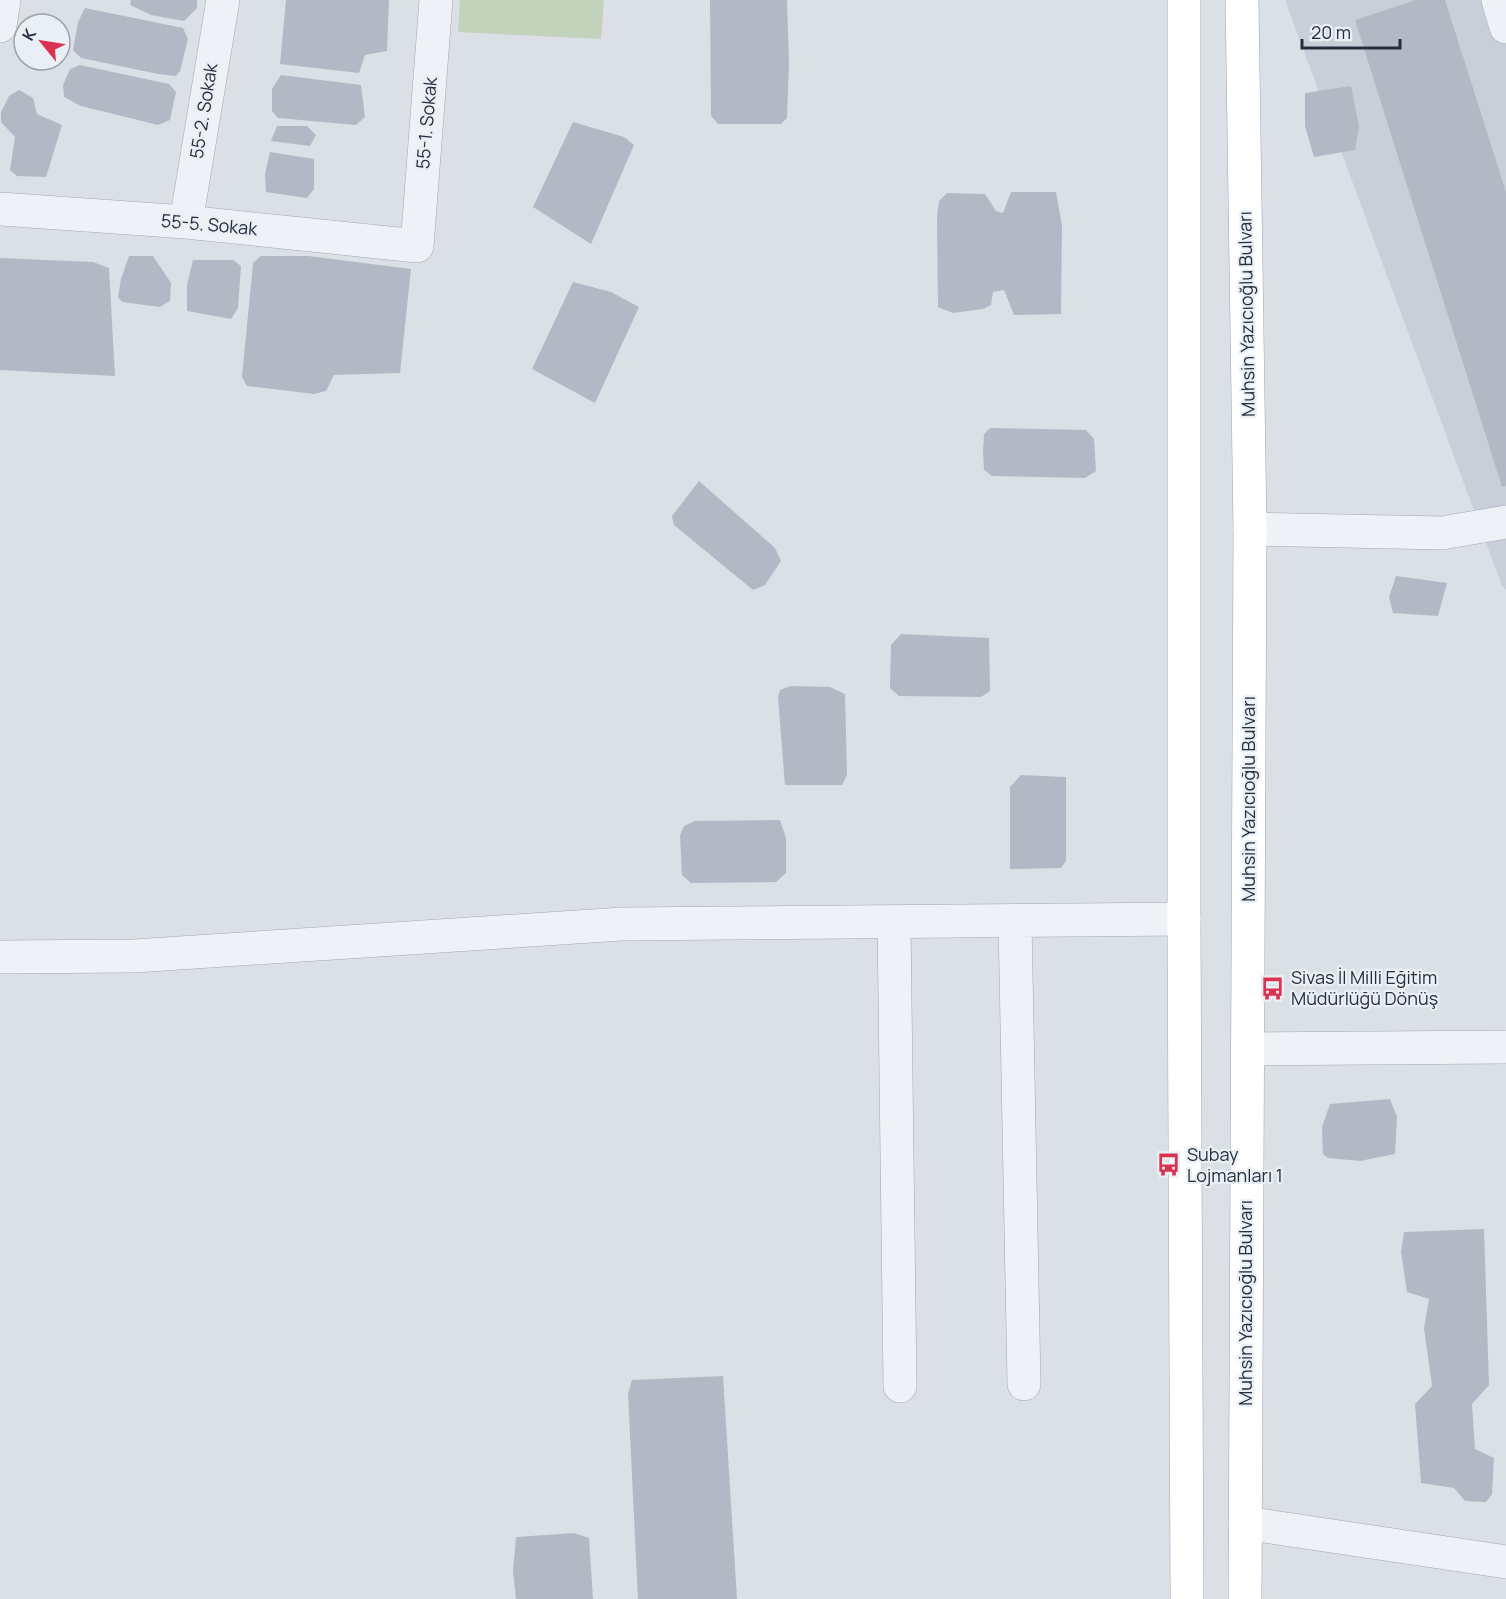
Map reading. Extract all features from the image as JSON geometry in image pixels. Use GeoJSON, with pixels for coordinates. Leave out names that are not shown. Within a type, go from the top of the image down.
{"type":"FeatureCollection","features":[{"type":"Feature","properties":{"kind":"main road"},"geometry":{"type":"LineString","coordinates":[[1184,0],[1187,1599]]}},
{"type":"Feature","properties":{"kind":"main road","name":"Muhsin Yazıcıoğlu Bulvarı"},"geometry":{"type":"LineString","coordinates":[[1242,0],[1250,529],[1245,1599]]}},
{"type":"Feature","properties":{"kind":"street"},"geometry":{"type":"LineString","coordinates":[[0,26],[4,0]]}},
{"type":"Feature","properties":{"kind":"street","name":"55-2. Sokak"},"geometry":{"type":"LineString","coordinates":[[186,222],[223,0]]}},
{"type":"Feature","properties":{"kind":"street","name":"55-1. Sokak"},"geometry":{"type":"LineString","coordinates":[[417,246],[436,0]]}},
{"type":"Feature","properties":{"kind":"street"},"geometry":{"type":"LineString","coordinates":[[1498,0],[1506,27]]}},
{"type":"Feature","properties":{"kind":"street","name":"55-5. Sokak"},"geometry":{"type":"LineString","coordinates":[[0,209],[186,222],[417,246]]}},
{"type":"Feature","properties":{"kind":"street"},"geometry":{"type":"LineString","coordinates":[[1250,529],[1442,533],[1506,522]]}},
{"type":"Feature","properties":{"kind":"street"},"geometry":{"type":"LineString","coordinates":[[0,957],[134,956],[622,924],[1184,919]]}},
{"type":"Feature","properties":{"kind":"street"},"geometry":{"type":"LineString","coordinates":[[1015,921],[1024,1384]]}},
{"type":"Feature","properties":{"kind":"street"},"geometry":{"type":"LineString","coordinates":[[894,922],[900,1386]]}},
{"type":"Feature","properties":{"kind":"street"},"geometry":{"type":"LineString","coordinates":[[1247,1049],[1506,1047]]}},
{"type":"Feature","properties":{"kind":"street"},"geometry":{"type":"LineString","coordinates":[[1245,1523],[1506,1562]]}},
{"type":"Feature","properties":{"kind":"shaded area"},"geometry":{"type":"Polygon","coordinates":[[[1285,0],[1506,0],[1506,590],[1502,586],[1285,0]]]}},
{"type":"Feature","properties":{"kind":"green space"},"geometry":{"type":"Polygon","coordinates":[[[460,0],[604,0],[601,39],[458,32],[460,0]]]}},
{"type":"Feature","properties":{"kind":"building"},"geometry":{"type":"Polygon","coordinates":[[[131,0],[197,0],[197,8],[184,21],[151,15],[130,5],[131,0]]]}},
{"type":"Feature","properties":{"kind":"building"},"geometry":{"type":"Polygon","coordinates":[[[286,0],[389,0],[387,51],[365,55],[359,73],[280,64],[286,0]]]}},
{"type":"Feature","properties":{"kind":"building"},"geometry":{"type":"Polygon","coordinates":[[[710,0],[787,0],[789,64],[787,118],[781,124],[718,124],[711,116],[710,0]]]}},
{"type":"Feature","properties":{"kind":"building"},"geometry":{"type":"Polygon","coordinates":[[[1416,0],[1445,0],[1506,192],[1506,486],[1502,487],[1355,20],[1416,0]]]}},
{"type":"Feature","properties":{"kind":"building"},"geometry":{"type":"Polygon","coordinates":[[[85,8],[183,28],[188,39],[180,71],[176,76],[158,74],[81,58],[73,50],[78,22],[85,8]]]}},
{"type":"Feature","properties":{"kind":"building"},"geometry":{"type":"Polygon","coordinates":[[[80,65],[169,84],[176,92],[170,120],[158,125],[81,106],[64,97],[63,85],[72,68],[80,65]]]}},
{"type":"Feature","properties":{"kind":"building"},"geometry":{"type":"Polygon","coordinates":[[[281,75],[361,85],[365,117],[356,125],[278,118],[272,111],[272,89],[281,75]]]}},
{"type":"Feature","properties":{"kind":"building"},"geometry":{"type":"Polygon","coordinates":[[[1351,86],[1359,126],[1355,150],[1314,157],[1305,126],[1305,93],[1351,86]]]}},
{"type":"Feature","properties":{"kind":"building"},"geometry":{"type":"Polygon","coordinates":[[[19,90],[33,98],[37,114],[62,125],[46,177],[17,176],[10,170],[15,137],[1,122],[1,112],[9,96],[19,90]]]}},
{"type":"Feature","properties":{"kind":"building"},"geometry":{"type":"Polygon","coordinates":[[[573,122],[624,137],[634,145],[591,244],[533,207],[573,122]]]}},
{"type":"Feature","properties":{"kind":"building"},"geometry":{"type":"Polygon","coordinates":[[[277,126],[307,126],[316,135],[310,146],[271,141],[277,126]]]}},
{"type":"Feature","properties":{"kind":"building"},"geometry":{"type":"Polygon","coordinates":[[[270,152],[314,159],[314,189],[307,198],[266,192],[265,174],[270,152]]]}},
{"type":"Feature","properties":{"kind":"building"},"geometry":{"type":"Polygon","coordinates":[[[1011,192],[1056,192],[1062,225],[1061,314],[1014,315],[1004,290],[993,292],[991,305],[983,309],[953,313],[938,307],[937,216],[939,201],[947,193],[985,194],[996,211],[1003,213],[1011,192]]]}},
{"type":"Feature","properties":{"kind":"building"},"geometry":{"type":"Polygon","coordinates":[[[129,256],[153,256],[171,283],[170,301],[160,307],[122,302],[118,297],[129,256]]]}},
{"type":"Feature","properties":{"kind":"building"},"geometry":{"type":"Polygon","coordinates":[[[261,256],[308,256],[411,269],[400,373],[334,375],[326,391],[314,394],[247,386],[242,377],[253,263],[261,256]]]}},
{"type":"Feature","properties":{"kind":"building"},"geometry":{"type":"Polygon","coordinates":[[[0,258],[93,262],[109,268],[115,376],[0,370],[0,258]]]}},
{"type":"Feature","properties":{"kind":"building"},"geometry":{"type":"Polygon","coordinates":[[[193,260],[233,260],[241,266],[238,308],[231,319],[187,311],[187,285],[193,260]]]}},
{"type":"Feature","properties":{"kind":"building"},"geometry":{"type":"Polygon","coordinates":[[[573,282],[611,292],[639,307],[595,403],[532,369],[573,282]]]}},
{"type":"Feature","properties":{"kind":"building"},"geometry":{"type":"Polygon","coordinates":[[[990,428],[1086,430],[1094,439],[1096,471],[1085,478],[992,476],[984,470],[983,451],[984,434],[990,428]]]}},
{"type":"Feature","properties":{"kind":"building"},"geometry":{"type":"Polygon","coordinates":[[[699,481],[775,548],[781,561],[765,585],[753,590],[674,525],[672,516],[699,481]]]}},
{"type":"Feature","properties":{"kind":"building"},"geometry":{"type":"Polygon","coordinates":[[[1396,576],[1447,583],[1438,616],[1393,613],[1389,597],[1396,576]]]}},
{"type":"Feature","properties":{"kind":"building"},"geometry":{"type":"Polygon","coordinates":[[[901,634],[989,638],[990,691],[981,697],[899,696],[890,688],[891,645],[901,634]]]}},
{"type":"Feature","properties":{"kind":"building"},"geometry":{"type":"Polygon","coordinates":[[[790,686],[830,687],[845,694],[847,775],[842,785],[785,785],[778,697],[780,690],[790,686]]]}},
{"type":"Feature","properties":{"kind":"building"},"geometry":{"type":"Polygon","coordinates":[[[1021,775],[1066,777],[1066,861],[1061,868],[1010,869],[1010,787],[1021,775]]]}},
{"type":"Feature","properties":{"kind":"building"},"geometry":{"type":"Polygon","coordinates":[[[780,820],[786,838],[786,873],[776,882],[691,883],[682,875],[680,835],[684,826],[695,821],[780,820]]]}},
{"type":"Feature","properties":{"kind":"building"},"geometry":{"type":"Polygon","coordinates":[[[1390,1099],[1397,1117],[1395,1154],[1360,1161],[1328,1158],[1323,1154],[1322,1127],[1330,1104],[1390,1099]]]}},
{"type":"Feature","properties":{"kind":"building"},"geometry":{"type":"Polygon","coordinates":[[[1484,1229],[1489,1385],[1472,1404],[1475,1449],[1494,1458],[1492,1494],[1486,1502],[1465,1501],[1454,1488],[1421,1483],[1415,1404],[1432,1386],[1424,1328],[1429,1299],[1407,1292],[1401,1252],[1404,1232],[1484,1229]]]}},
{"type":"Feature","properties":{"kind":"building"},"geometry":{"type":"Polygon","coordinates":[[[723,1376],[737,1599],[638,1599],[628,1394],[632,1380],[723,1376]]]}},
{"type":"Feature","properties":{"kind":"building"},"geometry":{"type":"Polygon","coordinates":[[[574,1533],[589,1538],[593,1599],[516,1599],[513,1571],[516,1537],[574,1533]]]}},
{"type":"Feature","properties":{"kind":"place","name":"Sivas İl Milli Eğitim Müdürlüğü Dönüş"},"geometry":{"type":"Point","coordinates":[1273,988]}},
{"type":"Feature","properties":{"kind":"place","name":"Subay Lojmanları 1"},"geometry":{"type":"Point","coordinates":[1169,1165]}}]}
